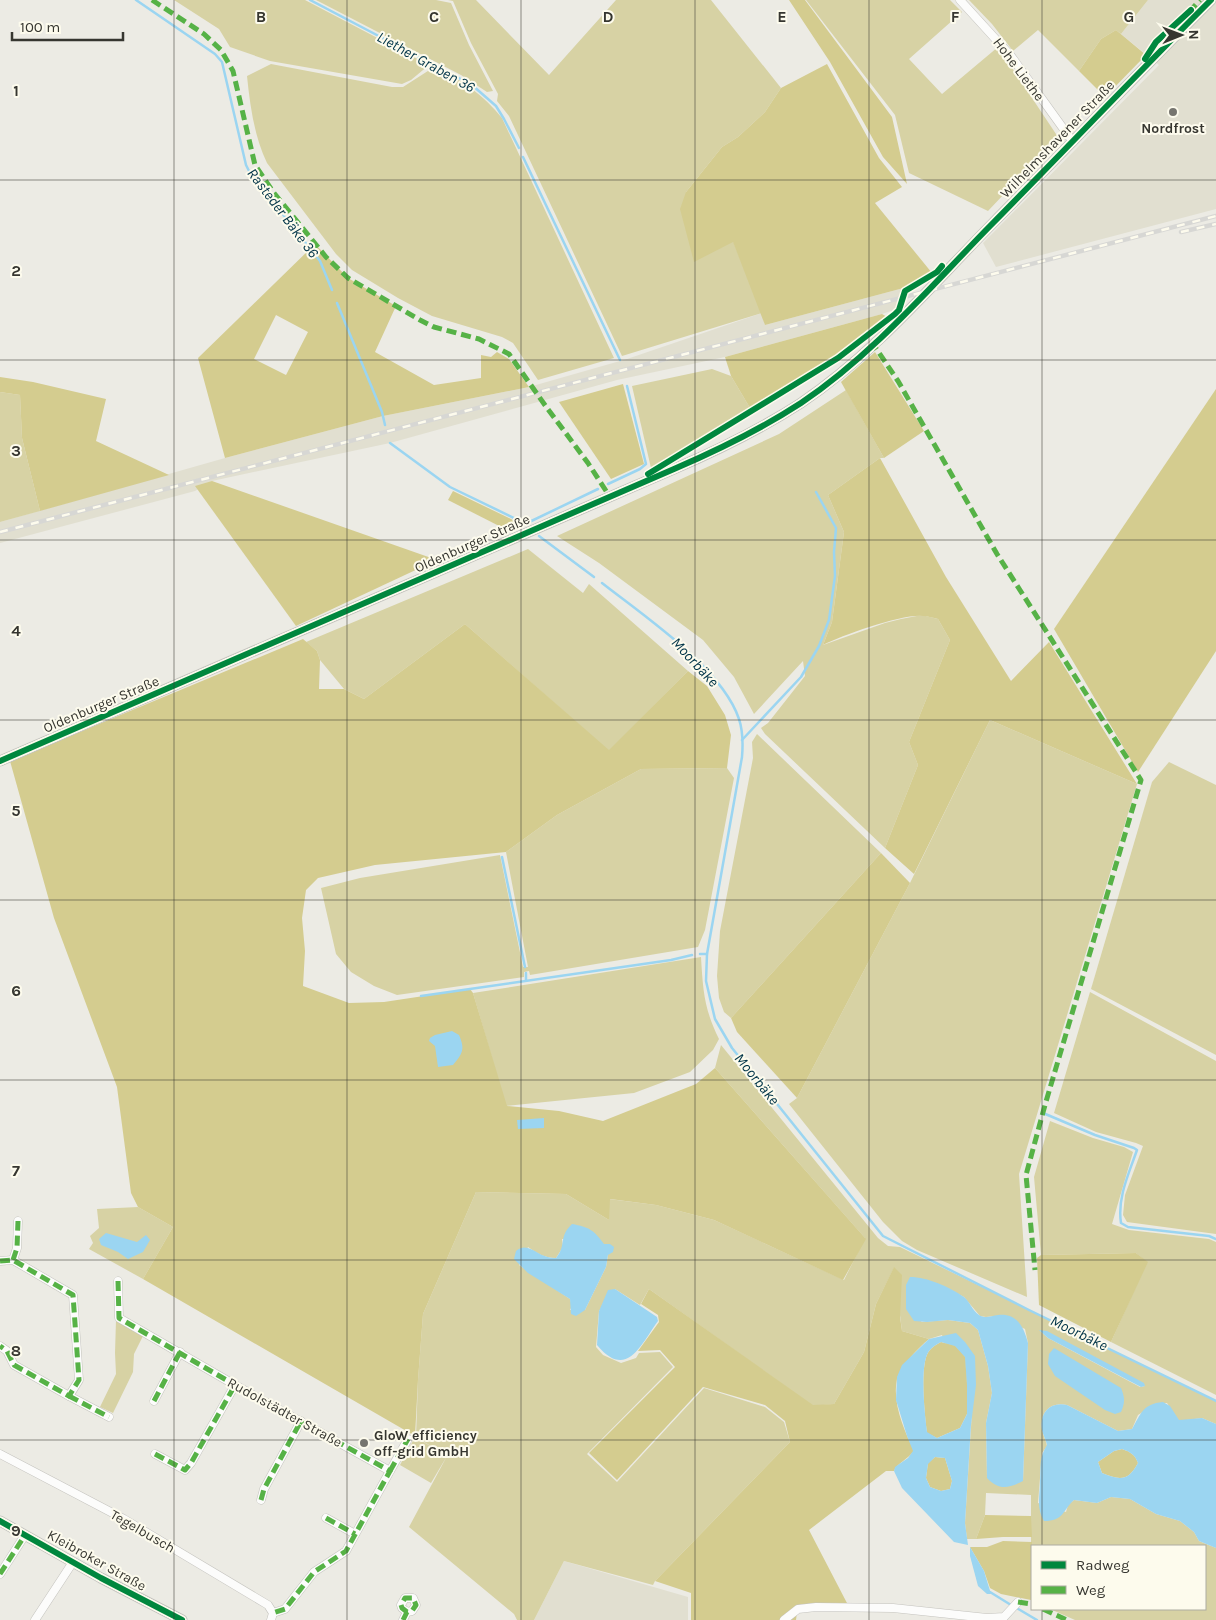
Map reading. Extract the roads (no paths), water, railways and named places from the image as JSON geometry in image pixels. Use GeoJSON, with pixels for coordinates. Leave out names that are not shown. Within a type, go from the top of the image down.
{"type":"FeatureCollection","features":[{"type":"Feature","properties":{"kind":"street","name":"Hohe Liethe"},"geometry":{"type":"LineString","coordinates":[[960,0],[1010,56],[1073,142]]}},
{"type":"Feature","properties":{"kind":"street","name":"Wilhelmshavener Straße"},"geometry":{"type":"LineString","coordinates":[[922,297],[1211,0]]}},
{"type":"Feature","properties":{"kind":"street","name":"Oldenburger Straße"},"geometry":{"type":"LineString","coordinates":[[0,761],[709,454],[801,403],[836,377],[874,344],[922,297]]}},
{"type":"Feature","properties":{"kind":"street"},"geometry":{"type":"LineString","coordinates":[[13,1260],[17,1248],[18,1221]]}},
{"type":"Feature","properties":{"kind":"street"},"geometry":{"type":"LineString","coordinates":[[0,1261],[13,1260],[73,1295],[79,1380],[69,1396]]}},
{"type":"Feature","properties":{"kind":"street","name":"Rudolstädter Straße"},"geometry":{"type":"LineString","coordinates":[[118,1281],[119,1318],[390,1472]]}},
{"type":"Feature","properties":{"kind":"street"},"geometry":{"type":"LineString","coordinates":[[0,1346],[7,1351],[14,1365],[109,1417]]}},
{"type":"Feature","properties":{"kind":"street"},"geometry":{"type":"LineString","coordinates":[[154,1401],[180,1352]]}},
{"type":"Feature","properties":{"kind":"street"},"geometry":{"type":"LineString","coordinates":[[155,1454],[185,1470],[191,1463],[234,1385]]}},
{"type":"Feature","properties":{"kind":"street"},"geometry":{"type":"LineString","coordinates":[[261,1500],[264,1489],[301,1421]]}},
{"type":"Feature","properties":{"kind":"street"},"geometry":{"type":"LineString","coordinates":[[272,1616],[285,1609],[314,1572],[346,1551],[408,1440]]}},
{"type":"Feature","properties":{"kind":"street","name":"Tegelbusch"},"geometry":{"type":"LineString","coordinates":[[0,1454],[124,1519],[268,1605],[272,1616]]}},
{"type":"Feature","properties":{"kind":"street"},"geometry":{"type":"LineString","coordinates":[[326,1518],[355,1534]]}},
{"type":"Feature","properties":{"kind":"street","name":"Kleibroker Straße"},"geometry":{"type":"LineString","coordinates":[[0,1521],[182,1620]]}},
{"type":"Feature","properties":{"kind":"street"},"geometry":{"type":"LineString","coordinates":[[0,1574],[25,1535]]}},
{"type":"Feature","properties":{"kind":"street"},"geometry":{"type":"LineString","coordinates":[[35,1620],[73,1562]]}},
{"type":"Feature","properties":{"kind":"street"},"geometry":{"type":"LineString","coordinates":[[784,1620],[798,1609],[816,1607],[893,1608],[987,1618],[1004,1617],[1018,1602]]}},
{"type":"Feature","properties":{"kind":"street"},"geometry":{"type":"LineString","coordinates":[[403,1620],[407,1612]]}},
{"type":"Feature","properties":{"kind":"water"},"geometry":{"type":"Polygon","coordinates":[[[452,1031],[459,1035],[461,1040],[461,1054],[453,1065],[438,1067],[435,1046],[429,1041],[430,1038],[452,1031]]]}},
{"type":"Feature","properties":{"kind":"water"},"geometry":{"type":"Polygon","coordinates":[[[544,1118],[544,1128],[518,1129],[517,1120],[544,1118]]]}},
{"type":"Feature","properties":{"kind":"water"},"geometry":{"type":"Polygon","coordinates":[[[572,1224],[591,1230],[604,1244],[610,1244],[614,1247],[613,1252],[608,1255],[606,1267],[585,1310],[576,1316],[571,1314],[570,1299],[528,1273],[514,1259],[516,1251],[521,1248],[530,1249],[549,1258],[556,1258],[561,1249],[565,1233],[572,1224]]]}},
{"type":"Feature","properties":{"kind":"water"},"geometry":{"type":"Polygon","coordinates":[[[106,1233],[137,1242],[146,1235],[150,1240],[143,1252],[128,1259],[118,1252],[101,1245],[99,1239],[106,1233]]]}},
{"type":"Feature","properties":{"kind":"water"},"geometry":{"type":"Polygon","coordinates":[[[910,1277],[938,1283],[952,1290],[964,1297],[981,1316],[1010,1316],[1019,1322],[1022,1327],[1028,1343],[1023,1481],[1013,1486],[1004,1487],[995,1485],[987,1478],[986,1423],[992,1393],[988,1366],[978,1330],[970,1323],[948,1320],[914,1321],[906,1309],[906,1285],[910,1277]]]}},
{"type":"Feature","properties":{"kind":"water"},"geometry":{"type":"Polygon","coordinates":[[[615,1289],[657,1317],[658,1321],[632,1355],[625,1359],[617,1360],[597,1345],[599,1311],[608,1290],[615,1289]]]}},
{"type":"Feature","properties":{"kind":"water"},"geometry":{"type":"Polygon","coordinates":[[[1039,1330],[1047,1331],[1144,1383],[1145,1386],[1141,1387],[1048,1338],[1039,1330]]]}},
{"type":"Feature","properties":{"kind":"water"},"geometry":{"type":"Polygon","coordinates":[[[956,1333],[975,1356],[976,1385],[971,1425],[965,1523],[968,1545],[954,1542],[902,1488],[894,1471],[895,1467],[908,1458],[913,1451],[896,1400],[897,1377],[902,1365],[929,1339],[956,1333]],[[941,1342],[929,1351],[923,1378],[927,1432],[937,1438],[960,1428],[967,1414],[965,1357],[955,1346],[941,1342]],[[935,1457],[928,1464],[926,1478],[930,1487],[941,1491],[950,1489],[952,1481],[945,1458],[935,1457]]]}},
{"type":"Feature","properties":{"kind":"water"},"geometry":{"type":"Polygon","coordinates":[[[1054,1348],[1121,1388],[1124,1400],[1121,1412],[1115,1414],[1105,1410],[1055,1376],[1048,1364],[1049,1354],[1054,1348]]]}},
{"type":"Feature","properties":{"kind":"water"},"geometry":{"type":"Polygon","coordinates":[[[1163,1402],[1170,1406],[1179,1420],[1202,1418],[1216,1424],[1216,1548],[1199,1541],[1194,1532],[1180,1521],[1156,1514],[1130,1499],[1111,1497],[1097,1503],[1074,1500],[1062,1515],[1051,1521],[1044,1521],[1039,1501],[1041,1462],[1047,1445],[1042,1432],[1042,1418],[1047,1410],[1056,1405],[1067,1405],[1118,1431],[1132,1429],[1146,1407],[1163,1402]],[[1122,1449],[1114,1451],[1098,1462],[1102,1473],[1118,1478],[1131,1474],[1138,1463],[1134,1456],[1122,1449]]]}},
{"type":"Feature","properties":{"kind":"water"},"geometry":{"type":"Polygon","coordinates":[[[970,1547],[984,1571],[991,1594],[987,1594],[978,1586],[970,1556],[970,1547]]]}},
{"type":"Feature","properties":{"kind":"waterway","name":"Rasteder Bäke 36"},"geometry":{"type":"LineString","coordinates":[[136,0],[215,54],[222,62],[246,165],[250,173],[320,261],[332,290]]}},
{"type":"Feature","properties":{"kind":"waterway","name":"Liether Graben 36"},"geometry":{"type":"LineString","coordinates":[[310,0],[472,85],[496,106],[519,148]]}},
{"type":"Feature","properties":{"kind":"waterway"},"geometry":{"type":"LineString","coordinates":[[523,157],[620,360]]}},
{"type":"Feature","properties":{"kind":"waterway","name":"Rasteder Bäke 36"},"geometry":{"type":"LineString","coordinates":[[337,303],[382,412],[385,425]]}},
{"type":"Feature","properties":{"kind":"waterway"},"geometry":{"type":"LineString","coordinates":[[608,484],[640,469],[646,464],[627,386]]}},
{"type":"Feature","properties":{"kind":"waterway","name":"Moorbäke"},"geometry":{"type":"LineString","coordinates":[[390,443],[450,487],[514,518],[523,525],[598,489]]}},
{"type":"Feature","properties":{"kind":"waterway"},"geometry":{"type":"LineString","coordinates":[[742,740],[801,677],[819,646],[829,620],[835,576],[836,528],[816,492]]}},
{"type":"Feature","properties":{"kind":"waterway","name":"Moorbäke"},"geometry":{"type":"LineString","coordinates":[[539,536],[594,577]]}},
{"type":"Feature","properties":{"kind":"waterway","name":"Moorbäke"},"geometry":{"type":"LineString","coordinates":[[602,583],[680,644],[699,662],[730,700],[739,719],[742,757],[707,954],[706,981],[715,1019],[732,1048],[883,1236],[1216,1401]]}},
{"type":"Feature","properties":{"kind":"waterway"},"geometry":{"type":"LineString","coordinates":[[502,857],[525,967]]}},
{"type":"Feature","properties":{"kind":"waterway","name":"Moorbäke"},"geometry":{"type":"LineString","coordinates":[[700,954],[707,954]]}},
{"type":"Feature","properties":{"kind":"waterway"},"geometry":{"type":"LineString","coordinates":[[421,996],[671,960],[692,955]]}},
{"type":"Feature","properties":{"kind":"waterway"},"geometry":{"type":"LineString","coordinates":[[526,973],[526,980]]}},
{"type":"Feature","properties":{"kind":"waterway"},"geometry":{"type":"LineString","coordinates":[[1043,1113],[1137,1150],[1122,1195],[1121,1223],[1128,1227],[1209,1236],[1216,1239]]}},
{"type":"Feature","properties":{"kind":"waterway"},"geometry":{"type":"LineString","coordinates":[[990,1592],[1011,1605]]}},
{"type":"Feature","properties":{"kind":"waterway"},"geometry":{"type":"LineString","coordinates":[[1015,1607],[1037,1620]]}},
{"type":"Feature","properties":{"kind":"railway"},"geometry":{"type":"LineString","coordinates":[[0,532],[1216,216]]}},
{"type":"Feature","properties":{"kind":"railway"},"geometry":{"type":"LineString","coordinates":[[1181,232],[1216,224]]}},
{"type":"Feature","properties":{"kind":"place","name":"Nordfrost"},"geometry":{"type":"Point","coordinates":[1173,112]}},
{"type":"Feature","properties":{"kind":"place","name":"GloW efficiency off-grid GmbH"},"geometry":{"type":"Point","coordinates":[364,1443]}}]}
